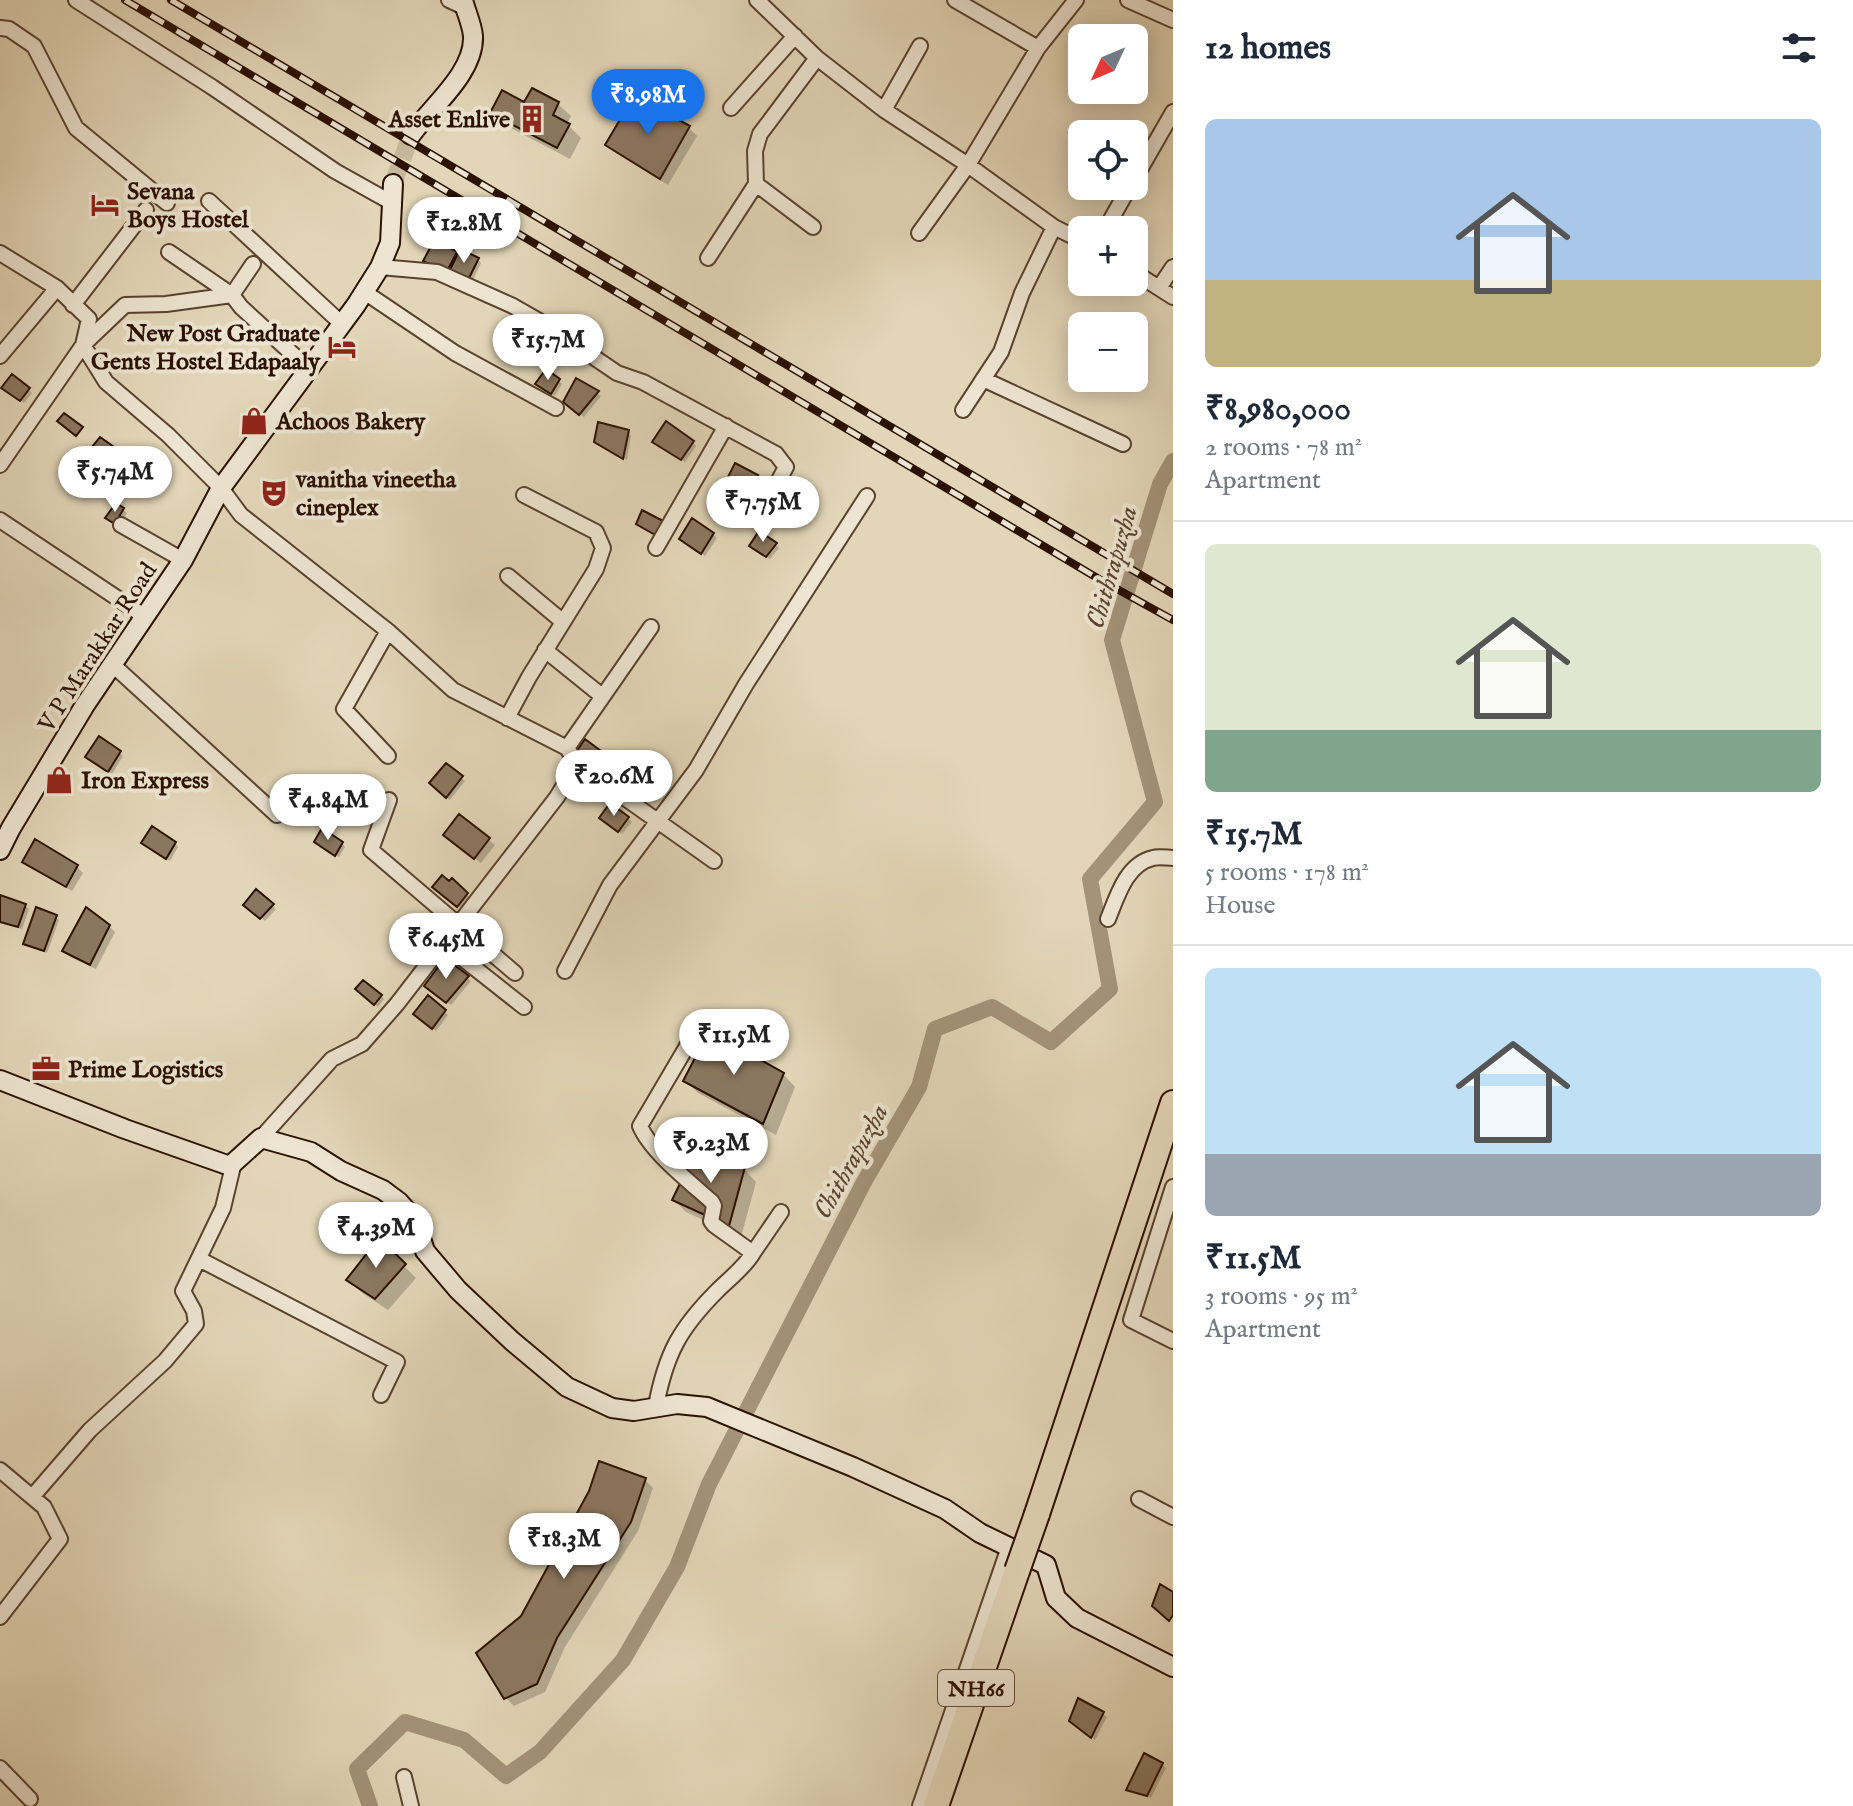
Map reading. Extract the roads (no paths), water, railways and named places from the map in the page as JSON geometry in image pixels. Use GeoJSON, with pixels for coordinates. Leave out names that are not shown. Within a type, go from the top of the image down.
{"type":"FeatureCollection","features":[{"type":"Feature","properties":{"kind":"highway","name":"NH66"},"geometry":{"type":"LineString","coordinates":[[936,1806],[1094,1348],[1173,1103]]}},
{"type":"Feature","properties":{"kind":"street"},"geometry":{"type":"LineString","coordinates":[[76,0],[335,171],[394,204]]}},
{"type":"Feature","properties":{"kind":"street"},"geometry":{"type":"LineString","coordinates":[[955,0],[1038,48]]}},
{"type":"Feature","properties":{"kind":"street"},"geometry":{"type":"LineString","coordinates":[[919,233],[968,165],[1038,48],[1076,0]]}},
{"type":"Feature","properties":{"kind":"street"},"geometry":{"type":"LineString","coordinates":[[1128,0],[1173,20]]}},
{"type":"Feature","properties":{"kind":"street"},"geometry":{"type":"LineString","coordinates":[[761,1],[817,58],[884,110],[1068,234]]}},
{"type":"Feature","properties":{"kind":"street"},"geometry":{"type":"LineString","coordinates":[[411,135],[447,94],[472,48],[473,34],[459,2]]}},
{"type":"Feature","properties":{"kind":"street"},"geometry":{"type":"LineString","coordinates":[[0,28],[9,29],[34,46],[76,128],[167,203]]}},
{"type":"Feature","properties":{"kind":"street"},"geometry":{"type":"LineString","coordinates":[[731,108],[795,36]]}},
{"type":"Feature","properties":{"kind":"street"},"geometry":{"type":"LineString","coordinates":[[884,110],[920,46]]}},
{"type":"Feature","properties":{"kind":"street"},"geometry":{"type":"LineString","coordinates":[[708,258],[756,184],[755,151],[760,134],[817,58]]}},
{"type":"Feature","properties":{"kind":"street"},"geometry":{"type":"LineString","coordinates":[[1148,156],[1173,112]]}},
{"type":"Feature","properties":{"kind":"street","name":"V P Marakkar Road"},"geometry":{"type":"LineString","coordinates":[[0,850],[85,705],[183,560],[221,488],[342,324],[380,267],[390,243],[393,184]]}},
{"type":"Feature","properties":{"kind":"street"},"geometry":{"type":"LineString","coordinates":[[756,184],[813,227]]}},
{"type":"Feature","properties":{"kind":"street"},"geometry":{"type":"LineString","coordinates":[[209,201],[342,324]]}},
{"type":"Feature","properties":{"kind":"street"},"geometry":{"type":"LineString","coordinates":[[73,305],[146,210]]}},
{"type":"Feature","properties":{"kind":"street"},"geometry":{"type":"LineString","coordinates":[[963,410],[1001,352],[1022,293],[1054,227]]}},
{"type":"Feature","properties":{"kind":"street"},"geometry":{"type":"LineString","coordinates":[[169,252],[232,295],[241,307],[309,369]]}},
{"type":"Feature","properties":{"kind":"street"},"geometry":{"type":"LineString","coordinates":[[0,253],[57,288],[89,319],[83,345],[106,382],[168,435],[221,488],[241,515],[388,631],[453,690],[567,748],[577,764],[714,861]]}},
{"type":"Feature","properties":{"kind":"street"},"geometry":{"type":"LineString","coordinates":[[0,465],[83,345],[125,305],[166,304],[232,295],[253,264]]}},
{"type":"Feature","properties":{"kind":"street"},"geometry":{"type":"LineString","coordinates":[[380,267],[437,272],[451,277],[548,326],[617,373],[643,382],[776,454],[786,465],[764,508]]}},
{"type":"Feature","properties":{"kind":"street"},"geometry":{"type":"LineString","coordinates":[[1159,288],[1173,267]]}},
{"type":"Feature","properties":{"kind":"street"},"geometry":{"type":"LineString","coordinates":[[1148,281],[1173,297]]}},
{"type":"Feature","properties":{"kind":"street"},"geometry":{"type":"LineString","coordinates":[[0,356],[57,288]]}},
{"type":"Feature","properties":{"kind":"street"},"geometry":{"type":"LineString","coordinates":[[363,291],[455,353],[556,408]]}},
{"type":"Feature","properties":{"kind":"street"},"geometry":{"type":"LineString","coordinates":[[983,379],[1123,444]]}},
{"type":"Feature","properties":{"kind":"street"},"geometry":{"type":"LineString","coordinates":[[656,548],[726,426]]}},
{"type":"Feature","properties":{"kind":"street"},"geometry":{"type":"LineString","coordinates":[[507,718],[562,621],[596,569],[603,548],[596,532],[524,495]]}},
{"type":"Feature","properties":{"kind":"street"},"geometry":{"type":"LineString","coordinates":[[565,971],[610,885],[696,770],[746,684],[867,496]]}},
{"type":"Feature","properties":{"kind":"street"},"geometry":{"type":"LineString","coordinates":[[0,520],[144,616]]}},
{"type":"Feature","properties":{"kind":"street"},"geometry":{"type":"LineString","coordinates":[[121,525],[183,560]]}},
{"type":"Feature","properties":{"kind":"street"},"geometry":{"type":"LineString","coordinates":[[508,576],[562,621]]}},
{"type":"Feature","properties":{"kind":"street"},"geometry":{"type":"LineString","coordinates":[[567,748],[651,627]]}},
{"type":"Feature","properties":{"kind":"street"},"geometry":{"type":"LineString","coordinates":[[388,631],[344,709],[388,756]]}},
{"type":"Feature","properties":{"kind":"street"},"geometry":{"type":"LineString","coordinates":[[545,650],[602,696]]}},
{"type":"Feature","properties":{"kind":"street"},"geometry":{"type":"LineString","coordinates":[[113,665],[277,815]]}},
{"type":"Feature","properties":{"kind":"street"},"geometry":{"type":"LineString","coordinates":[[0,1080],[230,1166],[261,1138],[332,1059],[362,1044],[397,1004],[557,797],[577,764]]}},
{"type":"Feature","properties":{"kind":"street"},"geometry":{"type":"LineString","coordinates":[[389,800],[371,850],[515,973]]}},
{"type":"Feature","properties":{"kind":"street"},"geometry":{"type":"LineString","coordinates":[[1108,919],[1119,891],[1133,869],[1152,858],[1173,858]]}},
{"type":"Feature","properties":{"kind":"street"},"geometry":{"type":"LineString","coordinates":[[443,943],[524,1007]]}},
{"type":"Feature","properties":{"kind":"street"},"geometry":{"type":"LineString","coordinates":[[703,1019],[640,1126],[670,1163],[712,1202],[711,1221],[714,1225],[753,1253]]}},
{"type":"Feature","properties":{"kind":"street"},"geometry":{"type":"LineString","coordinates":[[261,1138],[311,1152],[341,1171],[383,1190],[399,1202],[415,1220],[425,1251],[458,1290],[567,1387],[612,1408],[634,1411],[656,1406],[707,1407],[945,1509],[980,1533],[1046,1565],[1056,1598],[1077,1618],[1173,1667]]}},
{"type":"Feature","properties":{"kind":"street"},"geometry":{"type":"LineString","coordinates":[[32,1497],[90,1430],[165,1361],[196,1324],[194,1311],[183,1291],[223,1208],[234,1162]]}},
{"type":"Feature","properties":{"kind":"street"},"geometry":{"type":"LineString","coordinates":[[1173,1187],[1131,1320],[1173,1341]]}},
{"type":"Feature","properties":{"kind":"street"},"geometry":{"type":"LineString","coordinates":[[656,1406],[663,1371],[683,1329],[753,1253],[781,1212]]}},
{"type":"Feature","properties":{"kind":"street"},"geometry":{"type":"LineString","coordinates":[[199,1259],[397,1362],[381,1395]]}},
{"type":"Feature","properties":{"kind":"street"},"geometry":{"type":"LineString","coordinates":[[0,1470],[44,1507],[60,1539],[0,1617]]}},
{"type":"Feature","properties":{"kind":"street"},"geometry":{"type":"LineString","coordinates":[[1139,1499],[1173,1517]]}},
{"type":"Feature","properties":{"kind":"street"},"geometry":{"type":"LineString","coordinates":[[920,1806],[1009,1547]]}},
{"type":"Feature","properties":{"kind":"street"},"geometry":{"type":"LineString","coordinates":[[0,1768],[30,1799]]}},
{"type":"Feature","properties":{"kind":"street"},"geometry":{"type":"LineString","coordinates":[[404,1777],[411,1806]]}},
{"type":"Feature","properties":{"kind":"waterway","name":"Chithrapuzha"},"geometry":{"type":"LineString","coordinates":[[370,1806],[357,1769],[405,1722],[464,1740],[506,1776],[540,1752],[623,1660],[677,1567],[709,1484],[864,1182],[919,1087],[935,1029],[992,1007],[1051,1042],[1110,989],[1090,879],[1155,802],[1112,640],[1160,484],[1173,461]]}},
{"type":"Feature","properties":{"kind":"tunnel"},"geometry":{"type":"LineString","coordinates":[[393,184],[411,135]]}},
{"type":"Feature","properties":{"kind":"railway"},"geometry":{"type":"LineString","coordinates":[[125,0],[1173,620]]}},
{"type":"Feature","properties":{"kind":"railway"},"geometry":{"type":"LineString","coordinates":[[171,0],[1173,594]]}},
{"type":"Feature","properties":{"kind":"place","name":"Asset Enlive"},"geometry":{"type":"Point","coordinates":[532,119]}},
{"type":"Feature","properties":{"kind":"place","name":"Sevana Boys Hostel"},"geometry":{"type":"Point","coordinates":[105,205]}},
{"type":"Feature","properties":{"kind":"place","name":"New Post Graduate Gents Hostel Edapaaly"},"geometry":{"type":"Point","coordinates":[342,347]}},
{"type":"Feature","properties":{"kind":"place","name":"Achoos Bakery"},"geometry":{"type":"Point","coordinates":[254,421]}},
{"type":"Feature","properties":{"kind":"place","name":"vanitha vineetha cineplex"},"geometry":{"type":"Point","coordinates":[274,493]}},
{"type":"Feature","properties":{"kind":"place","name":"Iron Express"},"geometry":{"type":"Point","coordinates":[59,780]}},
{"type":"Feature","properties":{"kind":"place","name":"Prime Logistics"},"geometry":{"type":"Point","coordinates":[46,1069]}}]}
